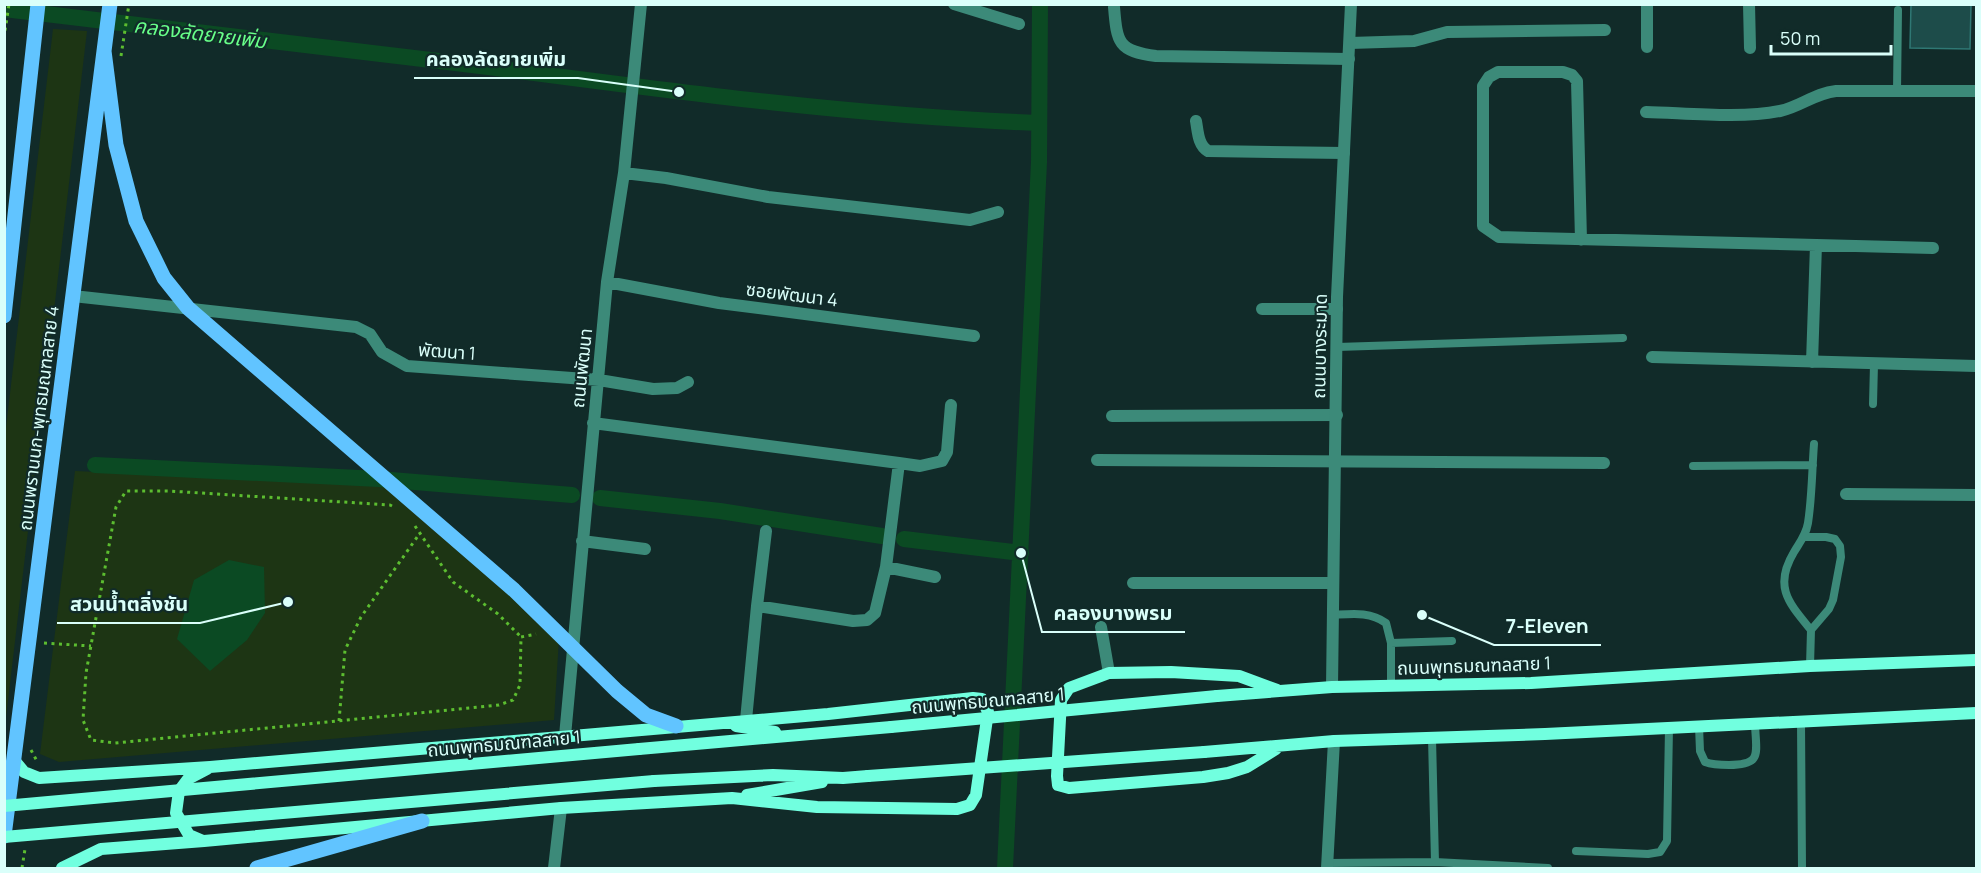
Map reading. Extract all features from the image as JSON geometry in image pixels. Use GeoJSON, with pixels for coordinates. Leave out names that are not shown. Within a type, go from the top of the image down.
{"type":"FeatureCollection","features":[{"type":"Feature","properties":{"kind":"main road"},"geometry":{"type":"LineString","coordinates":[[4,316],[38,4]]}},
{"type":"Feature","properties":{"kind":"main road","name":"ถนนพรานนก-พุทธมณฑลสาย 4"},"geometry":{"type":"LineString","coordinates":[[4,836],[110,4]]}},
{"type":"Feature","properties":{"kind":"main road"},"geometry":{"type":"LineString","coordinates":[[104,51],[116,145],[136,221],[164,278],[188,308],[514,590],[617,691],[646,715],[676,726]]}},
{"type":"Feature","properties":{"kind":"main road","name":"ถนนพุทธมณฑลสาย 1"},"geometry":{"type":"LineString","coordinates":[[4,806],[1332,687],[1531,683],[1810,666],[1977,660]]}},
{"type":"Feature","properties":{"kind":"main road"},"geometry":{"type":"LineString","coordinates":[[1279,747],[1247,766],[1220,775],[1069,788],[1058,785],[1061,700],[1069,688],[1109,673],[1171,672],[1239,676],[1281,691]]}},
{"type":"Feature","properties":{"kind":"main road"},"geometry":{"type":"LineString","coordinates":[[14,760],[24,772],[39,778],[210,767],[828,714],[973,698],[982,699],[988,712],[976,795],[970,805],[957,809],[817,807],[732,798]]}},
{"type":"Feature","properties":{"kind":"main road"},"geometry":{"type":"LineString","coordinates":[[62,868],[101,849],[561,808],[732,798],[843,778],[1279,747],[1334,741],[1977,713]]}},
{"type":"Feature","properties":{"kind":"main road"},"geometry":{"type":"LineString","coordinates":[[717,723],[791,735]]}},
{"type":"Feature","properties":{"kind":"main road"},"geometry":{"type":"LineString","coordinates":[[204,841],[189,835],[176,813],[179,791],[188,779],[210,767]]}},
{"type":"Feature","properties":{"kind":"main road"},"geometry":{"type":"LineString","coordinates":[[4,836],[654,781],[773,775],[843,778]]}},
{"type":"Feature","properties":{"kind":"main road"},"geometry":{"type":"LineString","coordinates":[[257,868],[422,821]]}},
{"type":"Feature","properties":{"kind":"street","name":"ถนนพัฒนา"},"geometry":{"type":"LineString","coordinates":[[565,736],[607,282],[624,173],[641,4]]}},
{"type":"Feature","properties":{"kind":"street"},"geometry":{"type":"LineString","coordinates":[[954,4],[1019,24]]}},
{"type":"Feature","properties":{"kind":"street","name":"ถนนบางระมาด"},"geometry":{"type":"LineString","coordinates":[[1332,687],[1337,309],[1351,4]]}},
{"type":"Feature","properties":{"kind":"street"},"geometry":{"type":"LineString","coordinates":[[1647,4],[1647,47]]}},
{"type":"Feature","properties":{"kind":"street"},"geometry":{"type":"LineString","coordinates":[[1749,4],[1750,48]]}},
{"type":"Feature","properties":{"kind":"street"},"geometry":{"type":"LineString","coordinates":[[1114,7],[1115,26],[1121,42],[1132,53],[1156,56],[1349,59]]}},
{"type":"Feature","properties":{"kind":"street"},"geometry":{"type":"LineString","coordinates":[[1350,43],[1414,41],[1447,32],[1605,30]]}},
{"type":"Feature","properties":{"kind":"street"},"geometry":{"type":"LineString","coordinates":[[1581,240],[1577,81],[1572,75],[1563,72],[1498,72],[1489,77],[1483,86],[1483,225],[1499,237],[1581,240],[1933,248]]}},
{"type":"Feature","properties":{"kind":"street"},"geometry":{"type":"LineString","coordinates":[[1646,112],[1757,114],[1793,108],[1827,92],[1977,91]]}},
{"type":"Feature","properties":{"kind":"street"},"geometry":{"type":"LineString","coordinates":[[1196,121],[1200,142],[1208,151],[1344,153]]}},
{"type":"Feature","properties":{"kind":"street"},"geometry":{"type":"LineString","coordinates":[[624,173],[666,178],[768,197],[960,219],[970,220],[998,212]]}},
{"type":"Feature","properties":{"kind":"street"},"geometry":{"type":"LineString","coordinates":[[1812,362],[1816,245]]}},
{"type":"Feature","properties":{"kind":"street","name":"ซอยพัฒนา 4"},"geometry":{"type":"LineString","coordinates":[[607,282],[719,303],[974,336]]}},
{"type":"Feature","properties":{"kind":"street","name":"พัฒนา 1"},"geometry":{"type":"LineString","coordinates":[[73,296],[356,327],[370,334],[382,352],[407,366],[599,380],[653,389],[676,388],[688,382]]}},
{"type":"Feature","properties":{"kind":"street"},"geometry":{"type":"LineString","coordinates":[[1262,309],[1337,309]]}},
{"type":"Feature","properties":{"kind":"street"},"geometry":{"type":"LineString","coordinates":[[1652,357],[1977,366]]}},
{"type":"Feature","properties":{"kind":"street"},"geometry":{"type":"LineString","coordinates":[[593,423],[920,466],[942,460],[947,452],[951,405]]}},
{"type":"Feature","properties":{"kind":"street"},"geometry":{"type":"LineString","coordinates":[[1112,416],[1337,415]]}},
{"type":"Feature","properties":{"kind":"street"},"geometry":{"type":"LineString","coordinates":[[1096,460],[1604,463]]}},
{"type":"Feature","properties":{"kind":"street"},"geometry":{"type":"LineString","coordinates":[[757,606],[853,621],[867,620],[875,613],[886,567],[899,463]]}},
{"type":"Feature","properties":{"kind":"street"},"geometry":{"type":"LineString","coordinates":[[1846,494],[1977,495]]}},
{"type":"Feature","properties":{"kind":"street"},"geometry":{"type":"LineString","coordinates":[[746,720],[766,531]]}},
{"type":"Feature","properties":{"kind":"street"},"geometry":{"type":"LineString","coordinates":[[582,541],[645,549]]}},
{"type":"Feature","properties":{"kind":"street"},"geometry":{"type":"LineString","coordinates":[[886,567],[935,577]]}},
{"type":"Feature","properties":{"kind":"street"},"geometry":{"type":"LineString","coordinates":[[1133,583],[1332,583]]}},
{"type":"Feature","properties":{"kind":"street"},"geometry":{"type":"LineString","coordinates":[[1101,627],[1109,673]]}},
{"type":"Feature","properties":{"kind":"street"},"geometry":{"type":"LineString","coordinates":[[1327,866],[1334,741]]}},
{"type":"Feature","properties":{"kind":"street"},"geometry":{"type":"LineString","coordinates":[[554,868],[561,808]]}},
{"type":"Feature","properties":{"kind":"lane"},"geometry":{"type":"LineString","coordinates":[[1898,10],[1898,91]]}},
{"type":"Feature","properties":{"kind":"lane"},"geometry":{"type":"LineString","coordinates":[[1337,346],[1623,338]]}},
{"type":"Feature","properties":{"kind":"lane"},"geometry":{"type":"LineString","coordinates":[[1873,404],[1874,364]]}},
{"type":"Feature","properties":{"kind":"lane"},"geometry":{"type":"LineString","coordinates":[[1811,630],[1788,601],[1784,592],[1788,562],[1804,537],[1808,524],[1814,444]]}},
{"type":"Feature","properties":{"kind":"lane"},"geometry":{"type":"LineString","coordinates":[[1693,466],[1813,465]]}},
{"type":"Feature","properties":{"kind":"lane"},"geometry":{"type":"LineString","coordinates":[[1804,537],[1835,539],[1840,546],[1841,557],[1833,600],[1829,609],[1811,630],[1810,666]]}},
{"type":"Feature","properties":{"kind":"lane"},"geometry":{"type":"LineString","coordinates":[[1332,615],[1366,614],[1376,616],[1386,623],[1391,643],[1391,686]]}},
{"type":"Feature","properties":{"kind":"lane"},"geometry":{"type":"LineString","coordinates":[[1391,643],[1452,641]]}},
{"type":"Feature","properties":{"kind":"lane"},"geometry":{"type":"LineString","coordinates":[[1801,722],[1802,868]]}},
{"type":"Feature","properties":{"kind":"lane"},"geometry":{"type":"LineString","coordinates":[[1699,726],[1700,751],[1705,762],[1714,765],[1745,765],[1751,763],[1754,757],[1755,724]]}},
{"type":"Feature","properties":{"kind":"lane"},"geometry":{"type":"LineString","coordinates":[[1576,851],[1648,854],[1660,852],[1667,841],[1669,728]]}},
{"type":"Feature","properties":{"kind":"lane"},"geometry":{"type":"LineString","coordinates":[[1432,738],[1435,862]]}},
{"type":"Feature","properties":{"kind":"lane"},"geometry":{"type":"LineString","coordinates":[[1327,866],[1435,862],[1548,868]]}},
{"type":"Feature","properties":{"kind":"path"},"geometry":{"type":"LineString","coordinates":[[4,38],[9,4]]}},
{"type":"Feature","properties":{"kind":"path"},"geometry":{"type":"LineString","coordinates":[[122,54],[129,4]]}},
{"type":"Feature","properties":{"kind":"path"},"geometry":{"type":"LineString","coordinates":[[398,512],[390,505],[169,491],[126,491],[116,507],[86,673],[83,720],[91,740],[115,743],[499,705],[513,700],[520,685],[520,637],[498,614],[453,582],[420,533],[407,519]]}},
{"type":"Feature","properties":{"kind":"path"},"geometry":{"type":"LineString","coordinates":[[339,721],[345,650],[361,617],[420,533]]}},
{"type":"Feature","properties":{"kind":"path"},"geometry":{"type":"LineString","coordinates":[[520,637],[557,632]]}},
{"type":"Feature","properties":{"kind":"path"},"geometry":{"type":"LineString","coordinates":[[28,642],[91,646]]}},
{"type":"Feature","properties":{"kind":"shaded area"},"geometry":{"type":"Polygon","coordinates":[[[53,29],[87,31],[5,726],[5,436],[53,29]]]}},
{"type":"Feature","properties":{"kind":"shaded area"},"geometry":{"type":"Polygon","coordinates":[[[75,471],[395,486],[559,638],[554,720],[59,762],[40,754],[75,471]]]}},
{"type":"Feature","properties":{"kind":"shaded area"},"geometry":{"type":"Polygon","coordinates":[[[229,560],[264,567],[265,613],[247,640],[210,671],[177,639],[194,580],[229,560]]]}},
{"type":"Feature","properties":{"kind":"building"},"geometry":{"type":"Polygon","coordinates":[[[1911,4],[1971,5],[1970,49],[1910,48],[1911,4]]]}},
{"type":"Feature","properties":{"kind":"waterway"},"geometry":{"type":"LineString","coordinates":[[1005,868],[1039,162],[1040,4]]}},
{"type":"Feature","properties":{"kind":"waterway","name":"คลองลัดยายเพิ่ม"},"geometry":{"type":"LineString","coordinates":[[4,9],[832,109],[1039,123]]}},
{"type":"Feature","properties":{"kind":"waterway"},"geometry":{"type":"LineString","coordinates":[[95,465],[379,479],[572,495]]}},
{"type":"Feature","properties":{"kind":"waterway"},"geometry":{"type":"LineString","coordinates":[[600,498],[720,511],[882,536]]}},
{"type":"Feature","properties":{"kind":"waterway"},"geometry":{"type":"LineString","coordinates":[[904,539],[1021,553]]}},
{"type":"Feature","properties":{"kind":"place","name":"คลองลัดยายเพิ่ม"},"geometry":{"type":"Point","coordinates":[679,92]}},
{"type":"Feature","properties":{"kind":"place","name":"คลองบางพรม"},"geometry":{"type":"Point","coordinates":[1021,553]}},
{"type":"Feature","properties":{"kind":"place","name":"สวนน้ำตลิ่งชัน"},"geometry":{"type":"Point","coordinates":[288,602]}},
{"type":"Feature","properties":{"kind":"place","name":"7-Eleven"},"geometry":{"type":"Point","coordinates":[1422,615]}}]}
